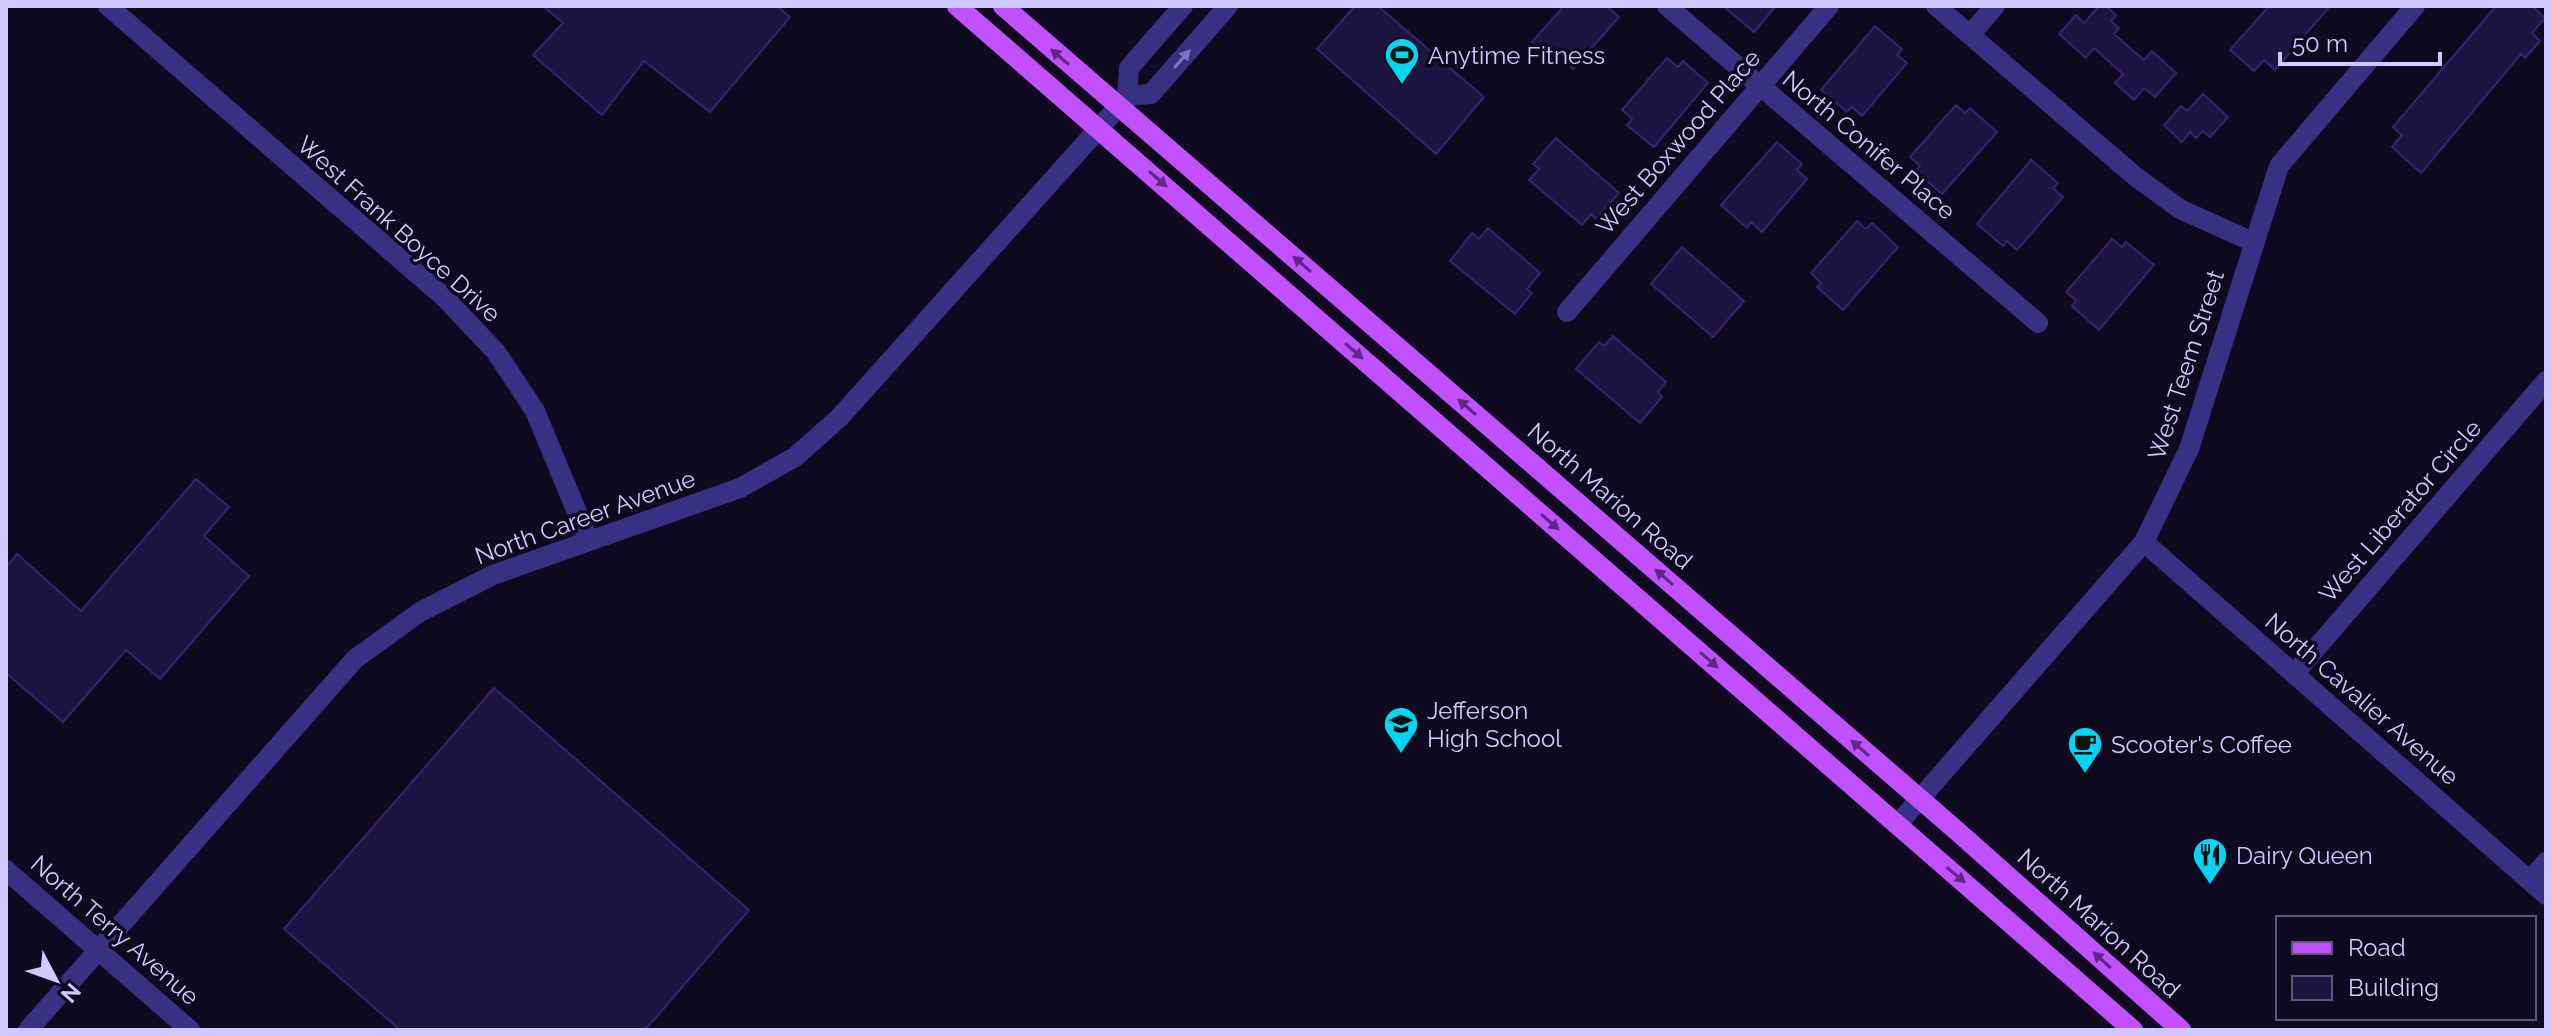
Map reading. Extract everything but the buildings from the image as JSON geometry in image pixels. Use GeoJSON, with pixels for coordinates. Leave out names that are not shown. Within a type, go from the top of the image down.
{"type":"FeatureCollection","features":[{"type":"Feature","properties":{"kind":"main road"},"geometry":{"type":"LineString","coordinates":[[957,6],[2133,1030]]}},
{"type":"Feature","properties":{"kind":"main road","name":"North Marion Road"},"geometry":{"type":"LineString","coordinates":[[1003,6],[1123,102],[2181,1030]]}},
{"type":"Feature","properties":{"kind":"street","name":"West Frank Boyce Drive"},"geometry":{"type":"LineString","coordinates":[[108,6],[444,297],[496,352],[535,411],[589,541]]}},
{"type":"Feature","properties":{"kind":"street"},"geometry":{"type":"LineString","coordinates":[[1183,6],[1129,68],[1123,102],[1151,94],[1228,6]]}},
{"type":"Feature","properties":{"kind":"street","name":"North Conifer Place"},"geometry":{"type":"LineString","coordinates":[[1667,6],[2038,323]]}},
{"type":"Feature","properties":{"kind":"street","name":"West Boxwood Place"},"geometry":{"type":"LineString","coordinates":[[1567,312],[1829,6]]}},
{"type":"Feature","properties":{"kind":"street"},"geometry":{"type":"LineString","coordinates":[[1936,6],[2136,177],[2180,209],[2253,242]]}},
{"type":"Feature","properties":{"kind":"street"},"geometry":{"type":"LineString","coordinates":[[1970,35],[1995,6]]}},
{"type":"Feature","properties":{"kind":"street","name":"West Teem Street"},"geometry":{"type":"LineString","coordinates":[[1897,825],[2144,542],[2189,449],[2279,166],[2415,6]]}},
{"type":"Feature","properties":{"kind":"street","name":"North Career Avenue"},"geometry":{"type":"LineString","coordinates":[[28,1030],[355,659],[420,612],[493,575],[740,488],[795,457],[839,418],[1123,102]]}},
{"type":"Feature","properties":{"kind":"street","name":"West Liberator Circle"},"geometry":{"type":"LineString","coordinates":[[2294,674],[2546,381]]}},
{"type":"Feature","properties":{"kind":"street","name":"North Cavalier Avenue"},"geometry":{"type":"LineString","coordinates":[[2144,542],[2546,895]]}},
{"type":"Feature","properties":{"kind":"street"},"geometry":{"type":"LineString","coordinates":[[2530,881],[2546,862]]}},
{"type":"Feature","properties":{"kind":"street","name":"North Terry Avenue"},"geometry":{"type":"LineString","coordinates":[[6,870],[190,1030]]}},
{"type":"Feature","properties":{"kind":"place","name":"Anytime Fitness"},"geometry":{"type":"Point","coordinates":[1402,86]}},
{"type":"Feature","properties":{"kind":"place","name":"Jefferson High School"},"geometry":{"type":"Point","coordinates":[1401,755]}},
{"type":"Feature","properties":{"kind":"place","name":"Scooter's Coffee"},"geometry":{"type":"Point","coordinates":[2085,775]}},
{"type":"Feature","properties":{"kind":"place","name":"Dairy Queen"},"geometry":{"type":"Point","coordinates":[2210,886]}}]}
